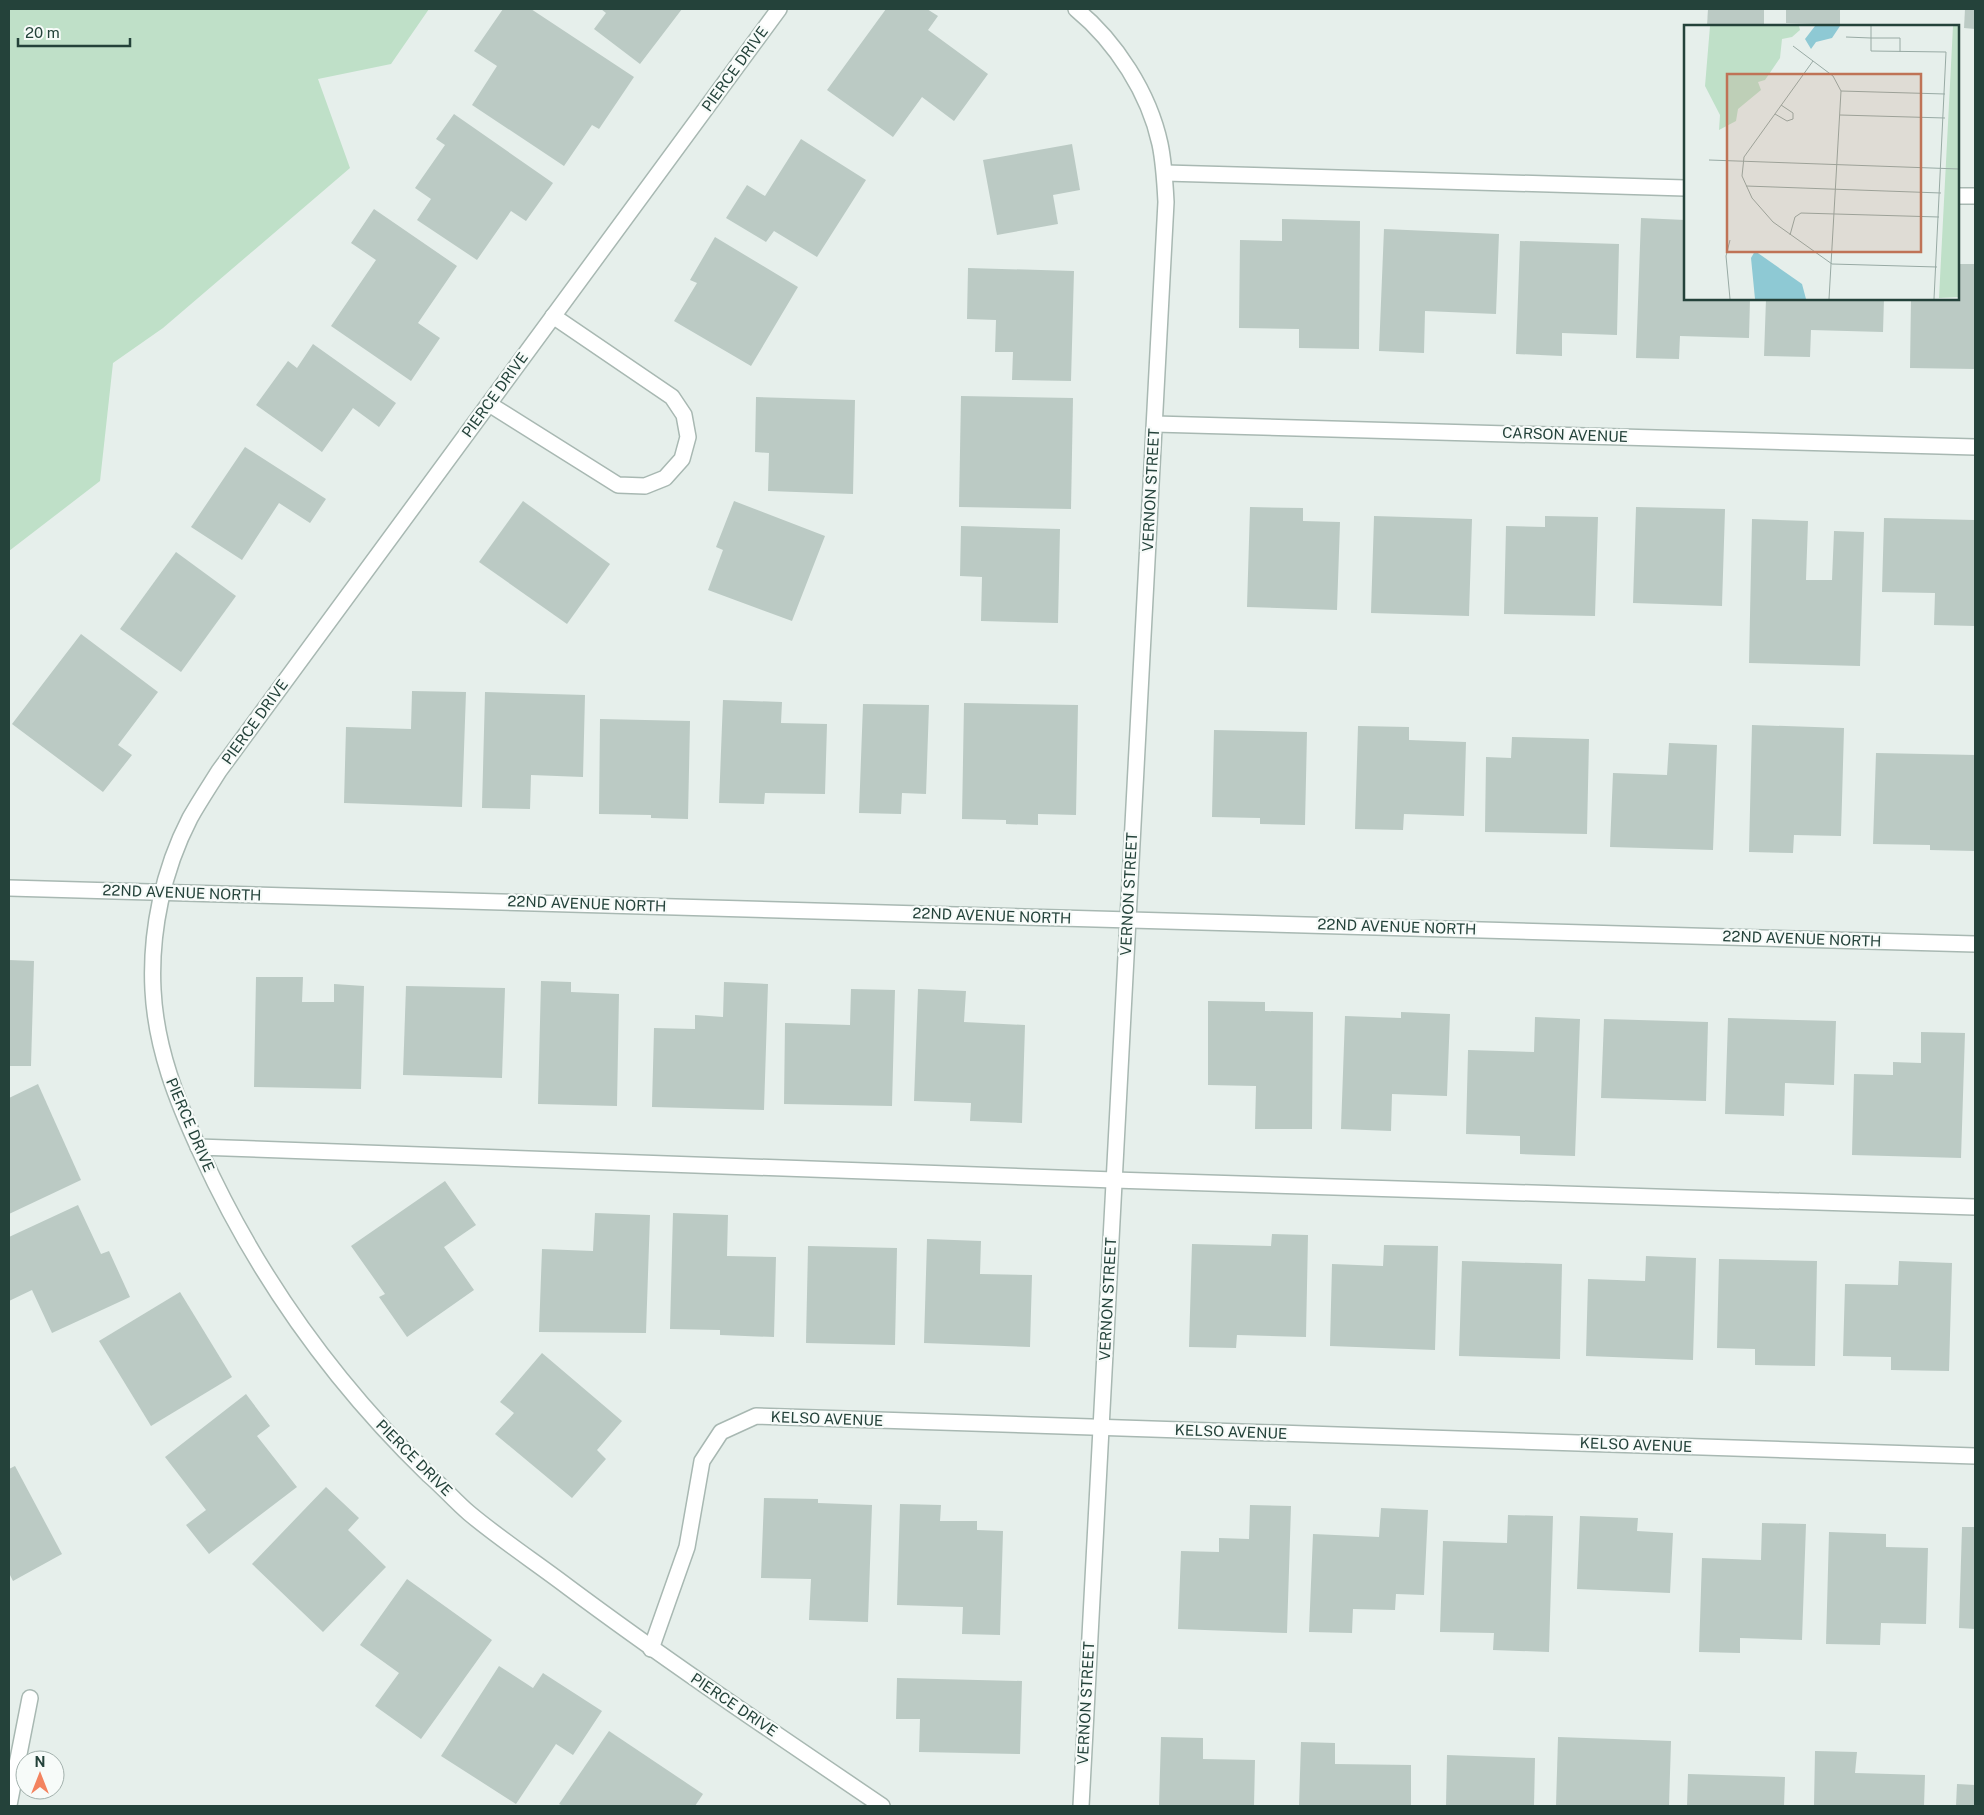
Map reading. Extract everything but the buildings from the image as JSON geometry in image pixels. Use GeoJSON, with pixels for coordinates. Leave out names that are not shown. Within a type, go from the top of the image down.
{"type":"FeatureCollection","features":[{"type":"Feature","properties":{"kind":"street","name":"PIERCE DRIVE"},"geometry":{"type":"LineString","coordinates":[[779,9],[219,772],[190,818],[179,843],[163,892],[154,936],[153,990],[160,1045],[177,1101],[223,1201],[259,1264],[320,1354],[391,1437],[469,1513],[651,1649],[882,1806]]}},
{"type":"Feature","properties":{"kind":"street","name":"VERNON STREET"},"geometry":{"type":"LineString","coordinates":[[1076,9],[1108,40],[1126,64],[1152,116],[1160,144],[1165,173],[1166,202],[1080,1806]]}},
{"type":"Feature","properties":{"kind":"street"},"geometry":{"type":"LineString","coordinates":[[1165,173],[1684,188]]}},
{"type":"Feature","properties":{"kind":"street"},"geometry":{"type":"LineString","coordinates":[[1959,196],[1975,196]]}},
{"type":"Feature","properties":{"kind":"street"},"geometry":{"type":"LineString","coordinates":[[489,404],[618,484],[645,486],[665,478],[682,459],[688,437],[684,415],[672,397],[553,316]]}},
{"type":"Feature","properties":{"kind":"street","name":"CARSON AVENUE"},"geometry":{"type":"LineString","coordinates":[[1155,424],[1975,447]]}},
{"type":"Feature","properties":{"kind":"street","name":"22ND AVENUE NORTH"},"geometry":{"type":"LineString","coordinates":[[9,888],[1975,944]]}},
{"type":"Feature","properties":{"kind":"street"},"geometry":{"type":"LineString","coordinates":[[198,1147],[1114,1180],[1975,1207]]}},
{"type":"Feature","properties":{"kind":"street","name":"KELSO AVENUE"},"geometry":{"type":"LineString","coordinates":[[651,1649],[687,1547],[702,1461],[720,1432],[756,1416],[1975,1456]]}},
{"type":"Feature","properties":{"kind":"street"},"geometry":{"type":"LineString","coordinates":[[9,1805],[30,1698]]}},
{"type":"Feature","properties":{"kind":"green space"},"geometry":{"type":"Polygon","coordinates":[[[9,9],[429,9],[391,64],[318,79],[350,168],[163,328],[113,363],[100,481],[9,551],[9,9]]]}}]}
